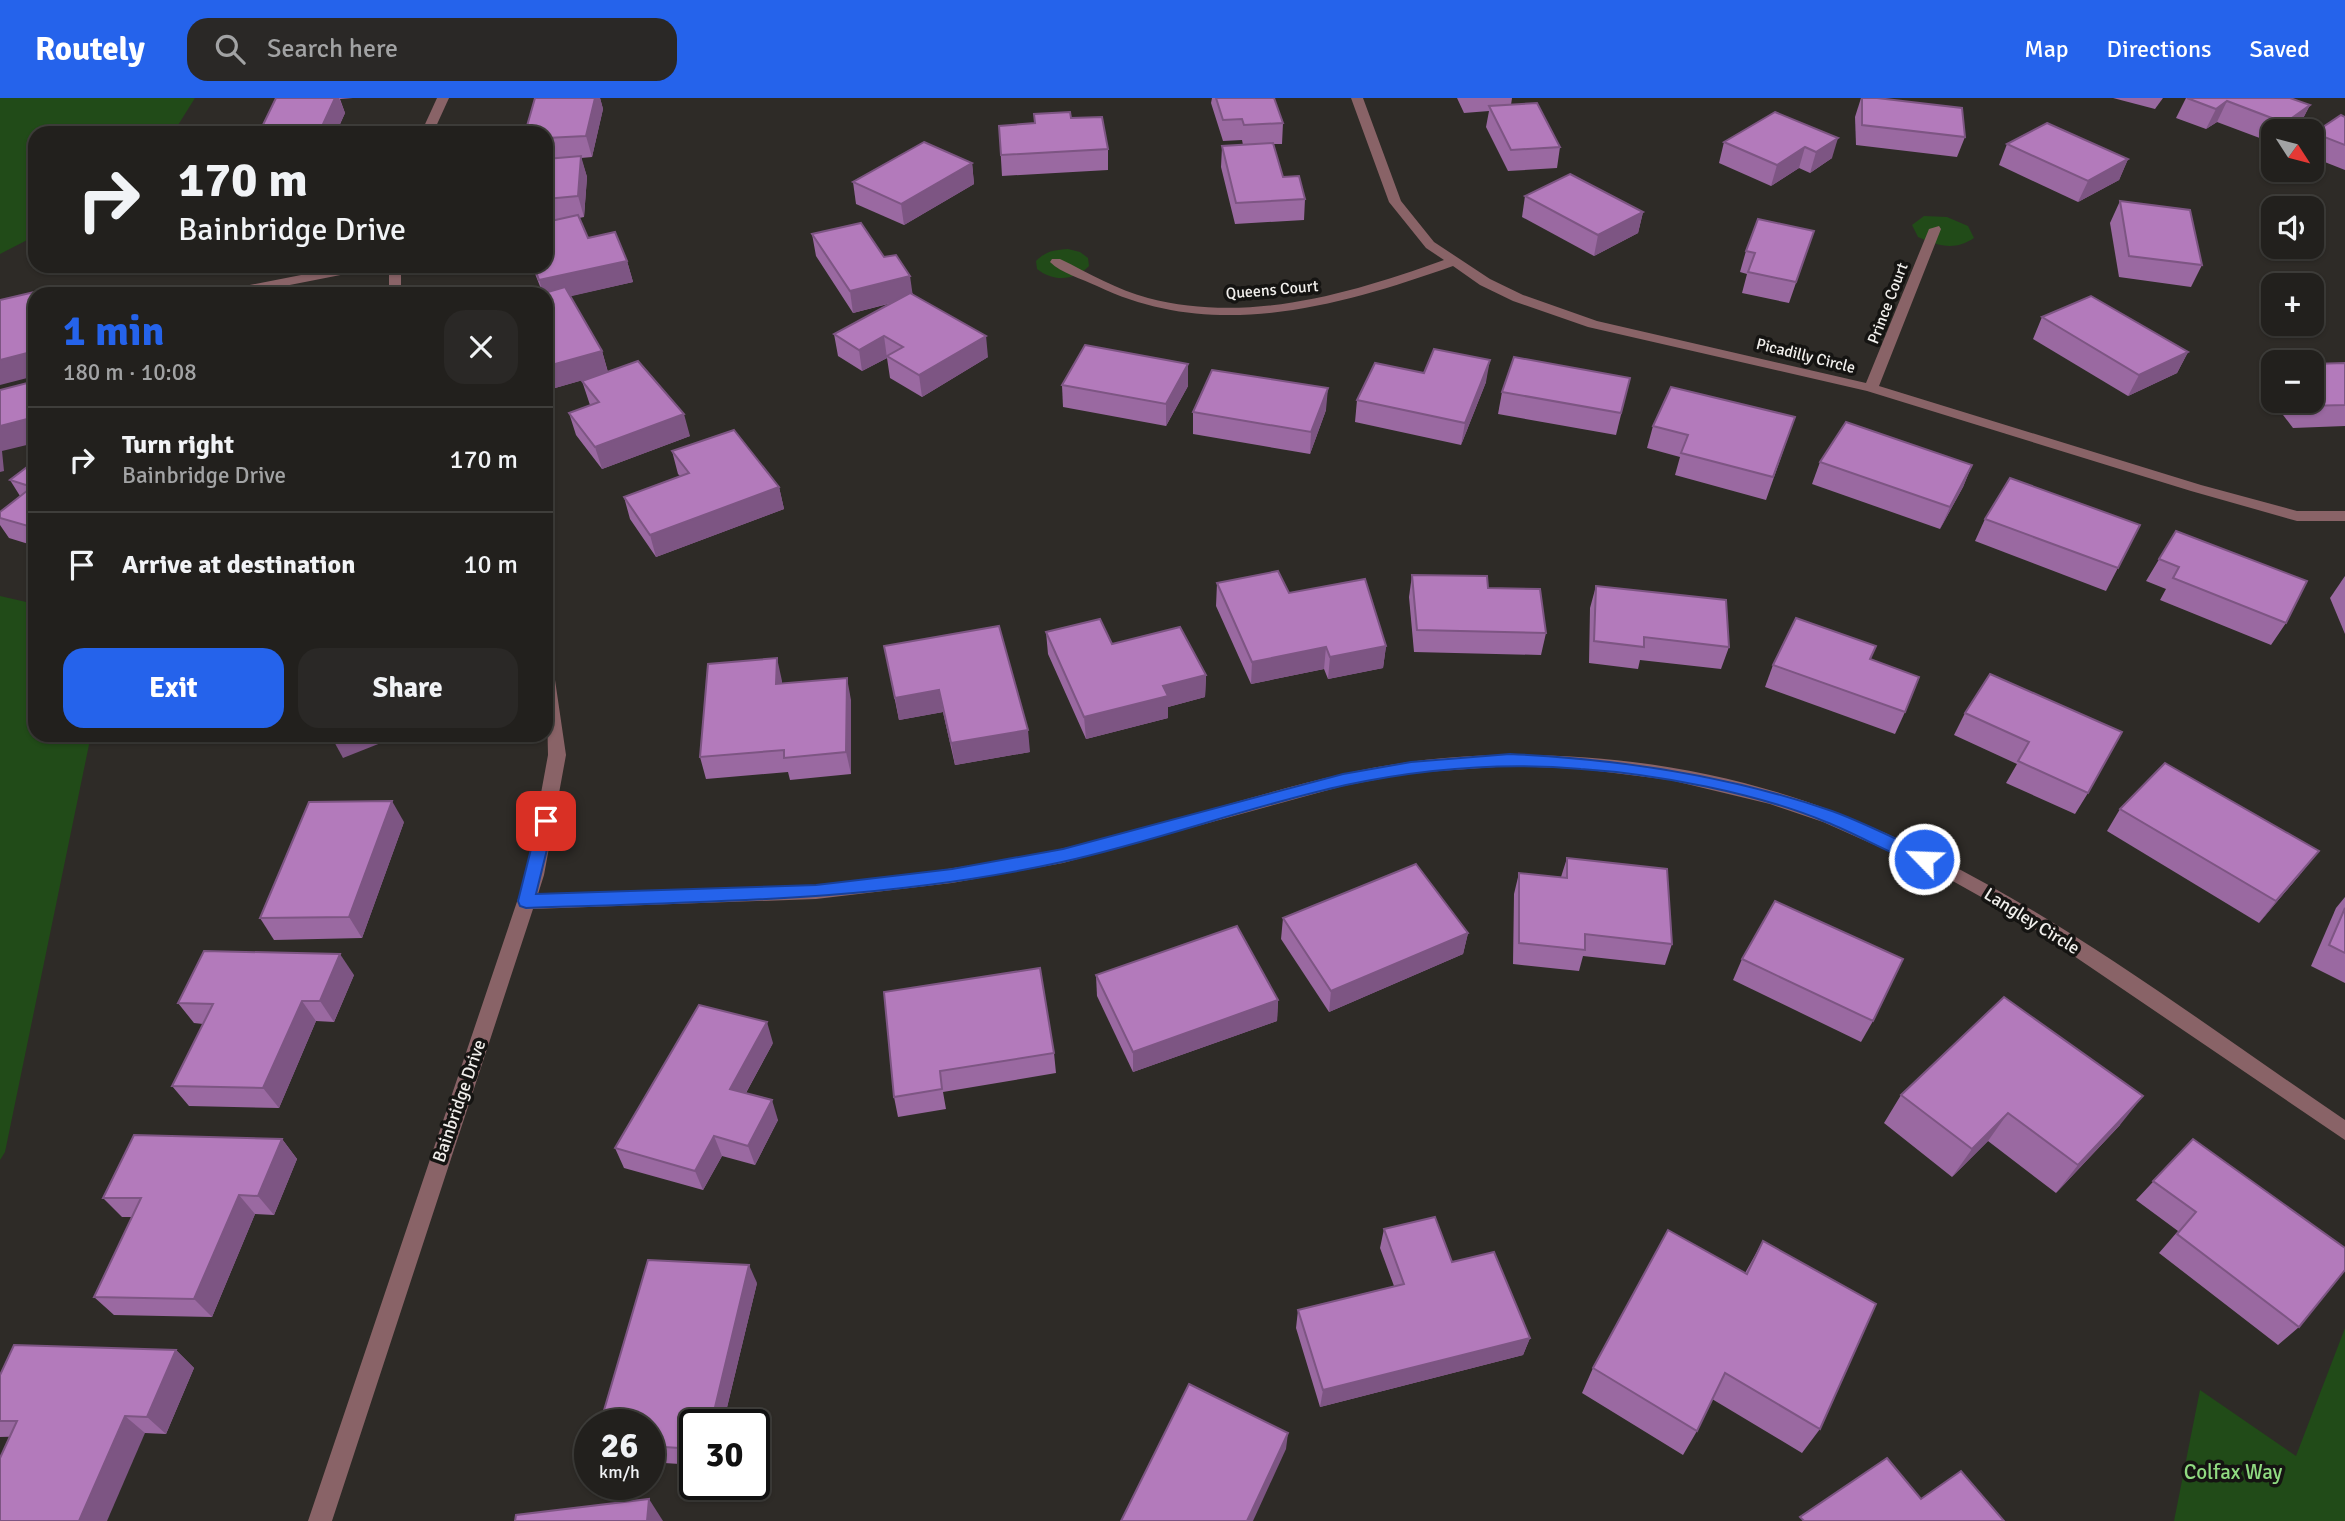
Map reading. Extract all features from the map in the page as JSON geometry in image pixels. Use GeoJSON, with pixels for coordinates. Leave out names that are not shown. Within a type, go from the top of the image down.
{"type":"FeatureCollection","features":[{"type":"Feature","properties":{"kind":"street"},"geometry":{"type":"LineString","coordinates":[[429,126],[443,98]]}},
{"type":"Feature","properties":{"kind":"street","name":"Picadilly Circle"},"geometry":{"type":"LineString","coordinates":[[1357,98],[1395,202],[1430,245],[1452,262],[1518,298],[1593,324],[1871,388],[2196,488],[2297,516],[2345,516]]}},
{"type":"Feature","properties":{"kind":"street","name":"Prince Court"},"geometry":{"type":"LineString","coordinates":[[1871,388],[1935,229]]}},
{"type":"Feature","properties":{"kind":"street","name":"Queens Court"},"geometry":{"type":"LineString","coordinates":[[1056,262],[1144,301],[1178,308],[1248,311],[1336,300],[1452,262]]}},
{"type":"Feature","properties":{"kind":"street"},"geometry":{"type":"LineString","coordinates":[[260,287],[330,273]]}},
{"type":"Feature","properties":{"kind":"street","name":"Bainbridge Drive"},"geometry":{"type":"LineString","coordinates":[[320,1521],[535,875],[557,755],[553,725]]}},
{"type":"Feature","properties":{"kind":"street","name":"Langley Circle"},"geometry":{"type":"LineString","coordinates":[[526,901],[816,891],[952,876],[1063,856],[1343,780],[1411,767],[1510,760],[1607,766],[1670,774],[1772,798],[1829,817],[1948,870],[2022,911],[2345,1131]]}},
{"type":"Feature","properties":{"kind":"green space"},"geometry":{"type":"Polygon","coordinates":[[[0,98],[195,98],[177,126],[28,126],[28,240],[0,254],[0,98]]]}},
{"type":"Feature","properties":{"kind":"green space"},"geometry":{"type":"Polygon","coordinates":[[[1924,216],[1947,217],[1968,226],[1974,238],[1960,245],[1946,246],[1918,237],[1912,225],[1924,216]]]}},
{"type":"Feature","properties":{"kind":"green space"},"geometry":{"type":"Polygon","coordinates":[[[1068,249],[1080,252],[1088,258],[1089,266],[1077,275],[1064,278],[1050,276],[1037,269],[1036,261],[1043,255],[1068,249]]]}},
{"type":"Feature","properties":{"kind":"green space"},"geometry":{"type":"Polygon","coordinates":[[[354,285],[357,287],[324,287],[354,285]]]}},
{"type":"Feature","properties":{"kind":"green space"},"geometry":{"type":"Polygon","coordinates":[[[0,596],[28,602],[28,742],[90,742],[5,1152],[0,1160],[0,596]]]}},
{"type":"Feature","properties":{"kind":"green space","name":"Colfax Way"},"geometry":{"type":"Polygon","coordinates":[[[2345,1328],[2345,1521],[2174,1521],[2200,1390],[2296,1456],[2345,1328]]]}},
{"type":"Feature","properties":{"kind":"building"},"geometry":{"type":"Polygon","coordinates":[[[276,98],[335,98],[322,126],[262,126],[276,98]]]}},
{"type":"Feature","properties":{"kind":"building"},"geometry":{"type":"Polygon","coordinates":[[[535,98],[595,98],[586,136],[553,138],[553,126],[527,126],[535,98]]]}},
{"type":"Feature","properties":{"kind":"building"},"geometry":{"type":"Polygon","coordinates":[[[1216,98],[1274,98],[1283,123],[1244,125],[1242,119],[1223,120],[1216,98]]]}},
{"type":"Feature","properties":{"kind":"building"},"geometry":{"type":"Polygon","coordinates":[[[1862,98],[1962,108],[1965,137],[1862,125],[1862,98]]]}},
{"type":"Feature","properties":{"kind":"building"},"geometry":{"type":"Polygon","coordinates":[[[2187,98],[2290,98],[2310,105],[2291,119],[2274,119],[2227,101],[2216,109],[2187,98]]]}},
{"type":"Feature","properties":{"kind":"building"},"geometry":{"type":"Polygon","coordinates":[[[1537,103],[1560,147],[1511,150],[1489,106],[1537,103]]]}},
{"type":"Feature","properties":{"kind":"building"},"geometry":{"type":"Polygon","coordinates":[[[1070,112],[1071,118],[1102,117],[1108,149],[1001,155],[999,126],[1035,123],[1034,114],[1070,112]]]}},
{"type":"Feature","properties":{"kind":"building"},"geometry":{"type":"Polygon","coordinates":[[[1775,112],[1838,138],[1816,152],[1805,147],[1777,165],[1724,142],[1775,112]]]}},
{"type":"Feature","properties":{"kind":"building"},"geometry":{"type":"Polygon","coordinates":[[[2341,115],[2345,117],[2345,145],[2324,137],[2324,126],[2341,115]]]}},
{"type":"Feature","properties":{"kind":"building"},"geometry":{"type":"Polygon","coordinates":[[[2047,123],[2128,159],[2088,181],[2007,144],[2047,123]]]}},
{"type":"Feature","properties":{"kind":"building"},"geometry":{"type":"Polygon","coordinates":[[[924,142],[972,163],[901,204],[853,182],[924,142]]]}},
{"type":"Feature","properties":{"kind":"building"},"geometry":{"type":"Polygon","coordinates":[[[1273,143],[1283,177],[1299,176],[1305,199],[1236,203],[1222,146],[1273,143]]]}},
{"type":"Feature","properties":{"kind":"building"},"geometry":{"type":"Polygon","coordinates":[[[581,156],[578,196],[553,198],[553,158],[581,156]]]}},
{"type":"Feature","properties":{"kind":"building"},"geometry":{"type":"Polygon","coordinates":[[[1570,174],[1643,212],[1598,235],[1525,196],[1570,174]]]}},
{"type":"Feature","properties":{"kind":"building"},"geometry":{"type":"Polygon","coordinates":[[[2120,201],[2190,210],[2202,265],[2129,256],[2120,201]]]}},
{"type":"Feature","properties":{"kind":"building"},"geometry":{"type":"Polygon","coordinates":[[[578,215],[588,238],[615,232],[627,261],[539,280],[536,273],[553,273],[553,220],[578,215]]]}},
{"type":"Feature","properties":{"kind":"building"},"geometry":{"type":"Polygon","coordinates":[[[1758,219],[1814,231],[1796,282],[1748,272],[1755,253],[1746,251],[1758,219]]]}},
{"type":"Feature","properties":{"kind":"building"},"geometry":{"type":"Polygon","coordinates":[[[861,223],[884,257],[896,255],[910,276],[850,291],[812,234],[861,223]]]}},
{"type":"Feature","properties":{"kind":"building"},"geometry":{"type":"Polygon","coordinates":[[[565,287],[602,351],[553,365],[553,290],[565,287]]]}},
{"type":"Feature","properties":{"kind":"building"},"geometry":{"type":"Polygon","coordinates":[[[28,293],[28,353],[0,360],[0,300],[28,293]]]}},
{"type":"Feature","properties":{"kind":"building"},"geometry":{"type":"Polygon","coordinates":[[[910,293],[986,336],[919,375],[887,356],[903,347],[884,336],[859,350],[834,334],[910,293]]]}},
{"type":"Feature","properties":{"kind":"building"},"geometry":{"type":"Polygon","coordinates":[[[2091,296],[2188,352],[2139,375],[2042,317],[2091,296]]]}},
{"type":"Feature","properties":{"kind":"building"},"geometry":{"type":"Polygon","coordinates":[[[1085,345],[1188,364],[1166,404],[1062,385],[1085,345]]]}},
{"type":"Feature","properties":{"kind":"building"},"geometry":{"type":"Polygon","coordinates":[[[1434,349],[1490,360],[1465,423],[1357,400],[1375,363],[1424,373],[1434,349]]]}},
{"type":"Feature","properties":{"kind":"building"},"geometry":{"type":"Polygon","coordinates":[[[1514,357],[1630,378],[1621,413],[1502,392],[1514,357]]]}},
{"type":"Feature","properties":{"kind":"building"},"geometry":{"type":"Polygon","coordinates":[[[638,361],[684,414],[595,447],[569,413],[599,402],[582,381],[638,361]]]}},
{"type":"Feature","properties":{"kind":"building"},"geometry":{"type":"Polygon","coordinates":[[[2345,363],[2345,405],[2324,406],[2324,364],[2345,363]]]}},
{"type":"Feature","properties":{"kind":"building"},"geometry":{"type":"Polygon","coordinates":[[[1212,370],[1328,388],[1311,432],[1193,412],[1212,370]]]}},
{"type":"Feature","properties":{"kind":"building"},"geometry":{"type":"Polygon","coordinates":[[[28,383],[28,419],[0,426],[0,390],[28,383]]]}},
{"type":"Feature","properties":{"kind":"building"},"geometry":{"type":"Polygon","coordinates":[[[1671,387],[1795,417],[1773,477],[1681,453],[1688,435],[1653,426],[1671,387]]]}},
{"type":"Feature","properties":{"kind":"building"},"geometry":{"type":"Polygon","coordinates":[[[1846,422],[1972,465],[1950,507],[1820,462],[1846,422]]]}},
{"type":"Feature","properties":{"kind":"building"},"geometry":{"type":"Polygon","coordinates":[[[734,430],[779,487],[650,535],[624,497],[689,473],[672,451],[734,430]]]}},
{"type":"Feature","properties":{"kind":"building"},"geometry":{"type":"Polygon","coordinates":[[[28,466],[28,486],[10,480],[28,466]]]}},
{"type":"Feature","properties":{"kind":"building"},"geometry":{"type":"Polygon","coordinates":[[[2010,478],[2140,525],[2118,568],[1985,519],[2010,478]]]}},
{"type":"Feature","properties":{"kind":"building"},"geometry":{"type":"Polygon","coordinates":[[[28,490],[28,526],[0,518],[0,512],[28,490]]]}},
{"type":"Feature","properties":{"kind":"building"},"geometry":{"type":"Polygon","coordinates":[[[2176,531],[2307,581],[2286,623],[2173,578],[2179,567],[2159,559],[2176,531]]]}},
{"type":"Feature","properties":{"kind":"building"},"geometry":{"type":"Polygon","coordinates":[[[1278,571],[1289,593],[1365,579],[1386,646],[1330,657],[1326,647],[1252,662],[1217,583],[1278,571]]]}},
{"type":"Feature","properties":{"kind":"building"},"geometry":{"type":"Polygon","coordinates":[[[1412,575],[1487,576],[1488,588],[1540,589],[1546,633],[1417,630],[1412,575]]]}},
{"type":"Feature","properties":{"kind":"building"},"geometry":{"type":"Polygon","coordinates":[[[1596,586],[1726,600],[1729,647],[1644,637],[1644,647],[1594,641],[1596,586]]]}},
{"type":"Feature","properties":{"kind":"building"},"geometry":{"type":"Polygon","coordinates":[[[1796,618],[1876,646],[1870,659],[1919,677],[1905,712],[1773,665],[1796,618]]]}},
{"type":"Feature","properties":{"kind":"building"},"geometry":{"type":"Polygon","coordinates":[[[1100,619],[1112,644],[1180,627],[1206,675],[1163,686],[1168,696],[1084,717],[1046,632],[1100,619]]]}},
{"type":"Feature","properties":{"kind":"building"},"geometry":{"type":"Polygon","coordinates":[[[999,626],[1028,730],[951,743],[939,690],[895,698],[884,646],[999,626]]]}},
{"type":"Feature","properties":{"kind":"building"},"geometry":{"type":"Polygon","coordinates":[[[777,658],[776,684],[847,678],[846,752],[784,758],[784,750],[700,757],[708,664],[777,658]]]}},
{"type":"Feature","properties":{"kind":"building"},"geometry":{"type":"Polygon","coordinates":[[[1990,674],[2122,732],[2088,793],[2018,761],[2029,742],[1965,713],[1990,674]]]}},
{"type":"Feature","properties":{"kind":"building"},"geometry":{"type":"Polygon","coordinates":[[[2165,763],[2319,851],[2276,901],[2120,809],[2165,763]]]}},
{"type":"Feature","properties":{"kind":"building"},"geometry":{"type":"Polygon","coordinates":[[[392,801],[349,917],[260,918],[309,802],[392,801]]]}},
{"type":"Feature","properties":{"kind":"building"},"geometry":{"type":"Polygon","coordinates":[[[1567,858],[1667,869],[1672,944],[1585,934],[1585,950],[1519,943],[1519,873],[1567,878],[1567,858]]]}},
{"type":"Feature","properties":{"kind":"building"},"geometry":{"type":"Polygon","coordinates":[[[1416,864],[1468,933],[1331,991],[1283,918],[1416,864]]]}},
{"type":"Feature","properties":{"kind":"building"},"geometry":{"type":"Polygon","coordinates":[[[1775,901],[1903,959],[1873,1021],[1742,959],[1775,901]]]}},
{"type":"Feature","properties":{"kind":"building"},"geometry":{"type":"Polygon","coordinates":[[[2345,908],[2345,953],[2329,945],[2345,908]]]}},
{"type":"Feature","properties":{"kind":"building"},"geometry":{"type":"Polygon","coordinates":[[[1237,926],[1278,1000],[1133,1052],[1096,975],[1237,926]]]}},
{"type":"Feature","properties":{"kind":"building"},"geometry":{"type":"Polygon","coordinates":[[[204,951],[340,954],[320,1001],[302,1001],[263,1088],[172,1086],[213,1004],[178,1003],[204,951]]]}},
{"type":"Feature","properties":{"kind":"building"},"geometry":{"type":"Polygon","coordinates":[[[1040,968],[1054,1053],[940,1071],[942,1089],[894,1097],[884,992],[1040,968]]]}},
{"type":"Feature","properties":{"kind":"building"},"geometry":{"type":"Polygon","coordinates":[[[2004,997],[2143,1096],[2078,1165],[2008,1113],[1972,1149],[1901,1095],[2004,997]]]}},
{"type":"Feature","properties":{"kind":"building"},"geometry":{"type":"Polygon","coordinates":[[[699,1005],[767,1022],[730,1089],[772,1100],[748,1146],[714,1136],[695,1171],[615,1148],[699,1005]]]}},
{"type":"Feature","properties":{"kind":"building"},"geometry":{"type":"Polygon","coordinates":[[[134,1135],[282,1139],[258,1196],[239,1195],[194,1299],[94,1297],[141,1198],[103,1198],[134,1135]]]}},
{"type":"Feature","properties":{"kind":"building"},"geometry":{"type":"Polygon","coordinates":[[[2193,1139],[2345,1248],[2345,1270],[2299,1327],[2177,1234],[2196,1212],[2153,1181],[2193,1139]]]}},
{"type":"Feature","properties":{"kind":"building"},"geometry":{"type":"Polygon","coordinates":[[[1435,1217],[1452,1262],[1494,1252],[1530,1338],[1323,1390],[1298,1310],[1404,1284],[1384,1229],[1435,1217]]]}},
{"type":"Feature","properties":{"kind":"building"},"geometry":{"type":"Polygon","coordinates":[[[1668,1230],[1747,1274],[1763,1241],[1876,1304],[1820,1429],[1725,1373],[1697,1431],[1593,1368],[1668,1230]]]}},
{"type":"Feature","properties":{"kind":"building"},"geometry":{"type":"Polygon","coordinates":[[[648,1260],[749,1265],[715,1409],[679,1409],[679,1448],[665,1447],[665,1409],[604,1409],[648,1260]]]}},
{"type":"Feature","properties":{"kind":"building"},"geometry":{"type":"Polygon","coordinates":[[[14,1345],[176,1350],[147,1417],[125,1416],[79,1521],[0,1521],[0,1458],[17,1421],[0,1421],[0,1375],[14,1345]]]}},
{"type":"Feature","properties":{"kind":"building"},"geometry":{"type":"Polygon","coordinates":[[[1189,1384],[1288,1433],[1247,1521],[1121,1521],[1189,1384]]]}},
{"type":"Feature","properties":{"kind":"building"},"geometry":{"type":"Polygon","coordinates":[[[1887,1458],[1921,1499],[1961,1471],[2004,1521],[1804,1521],[1800,1517],[1887,1458]]]}},
{"type":"Feature","properties":{"kind":"building"},"geometry":{"type":"Polygon","coordinates":[[[649,1500],[647,1521],[515,1521],[516,1515],[649,1500]]]}},
{"type":"Feature","properties":{"kind":"route"},"geometry":{"type":"LineString","coordinates":[[546,821],[535,875],[526,901],[816,891],[952,876],[1063,856],[1343,780],[1411,767],[1510,760],[1582,763],[1670,774],[1772,798],[1829,817],[1924,859]]}}]}
